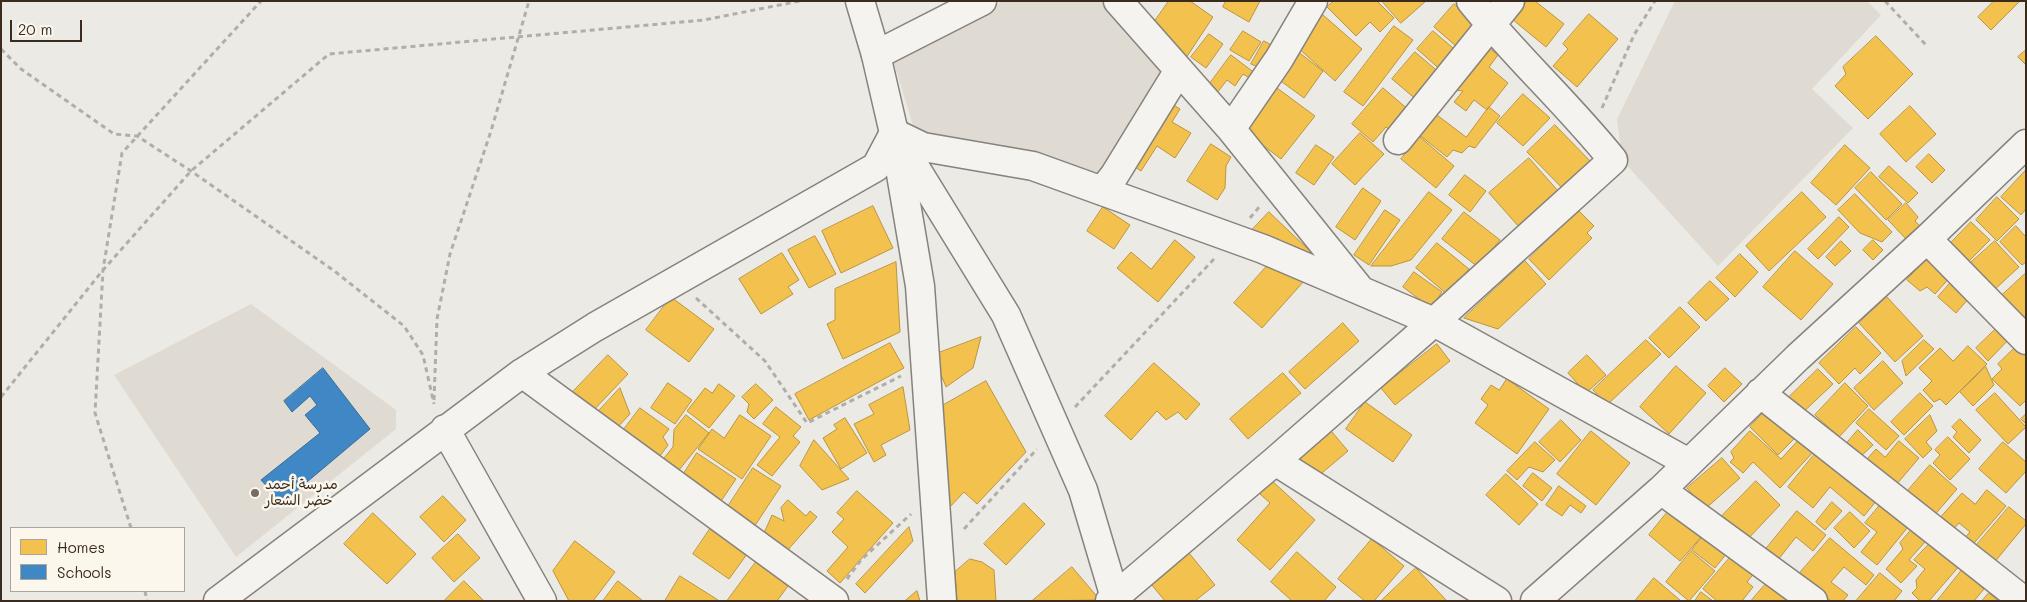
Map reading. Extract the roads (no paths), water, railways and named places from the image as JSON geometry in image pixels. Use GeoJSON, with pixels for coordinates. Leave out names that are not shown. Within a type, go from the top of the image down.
{"type":"FeatureCollection","features":[{"type":"Feature","properties":{"kind":"street"},"geometry":{"type":"LineString","coordinates":[[860,1],[876,55],[894,133],[920,286],[942,601]]}},
{"type":"Feature","properties":{"kind":"street"},"geometry":{"type":"LineString","coordinates":[[876,55],[982,1]]}},
{"type":"Feature","properties":{"kind":"street"},"geometry":{"type":"LineString","coordinates":[[1118,1],[1231,129],[1361,291]]}},
{"type":"Feature","properties":{"kind":"street"},"geometry":{"type":"LineString","coordinates":[[894,133],[1006,315],[1083,490],[1113,599],[1434,322],[1613,160],[1591,133],[1491,26],[1471,1]]}},
{"type":"Feature","properties":{"kind":"street"},"geometry":{"type":"LineString","coordinates":[[1398,140],[1510,1]]}},
{"type":"Feature","properties":{"kind":"street"},"geometry":{"type":"LineString","coordinates":[[1231,129],[1279,59],[1303,5]]}},
{"type":"Feature","properties":{"kind":"street"},"geometry":{"type":"LineString","coordinates":[[1102,191],[1114,176],[1178,70]]}},
{"type":"Feature","properties":{"kind":"street"},"geometry":{"type":"LineString","coordinates":[[894,133],[923,147],[1033,166],[1234,238],[1434,322],[1687,462]]}},
{"type":"Feature","properties":{"kind":"street"},"geometry":{"type":"LineString","coordinates":[[218,601],[522,373],[678,280],[876,167],[894,133]]}},
{"type":"Feature","properties":{"kind":"street"},"geometry":{"type":"LineString","coordinates":[[1535,601],[1661,490],[1687,462],[1927,239],[2026,144]]}},
{"type":"Feature","properties":{"kind":"street"},"geometry":{"type":"LineString","coordinates":[[1927,239],[2026,340]]}},
{"type":"Feature","properties":{"kind":"street"},"geometry":{"type":"LineString","coordinates":[[522,373],[826,599]]}},
{"type":"Feature","properties":{"kind":"street"},"geometry":{"type":"LineString","coordinates":[[1760,393],[2024,601]]}},
{"type":"Feature","properties":{"kind":"street"},"geometry":{"type":"LineString","coordinates":[[445,429],[542,601]]}},
{"type":"Feature","properties":{"kind":"street"},"geometry":{"type":"LineString","coordinates":[[1275,461],[1497,601]]}},
{"type":"Feature","properties":{"kind":"street"},"geometry":{"type":"LineString","coordinates":[[1661,490],[1813,601]]}},
{"type":"Feature","properties":{"kind":"street"},"geometry":{"type":"LineString","coordinates":[[793,601],[805,594],[826,599]]}},
{"type":"Feature","properties":{"kind":"place","name":"مدرسة أحمد خضر الشعار"},"geometry":{"type":"Point","coordinates":[255,493]}}]}
